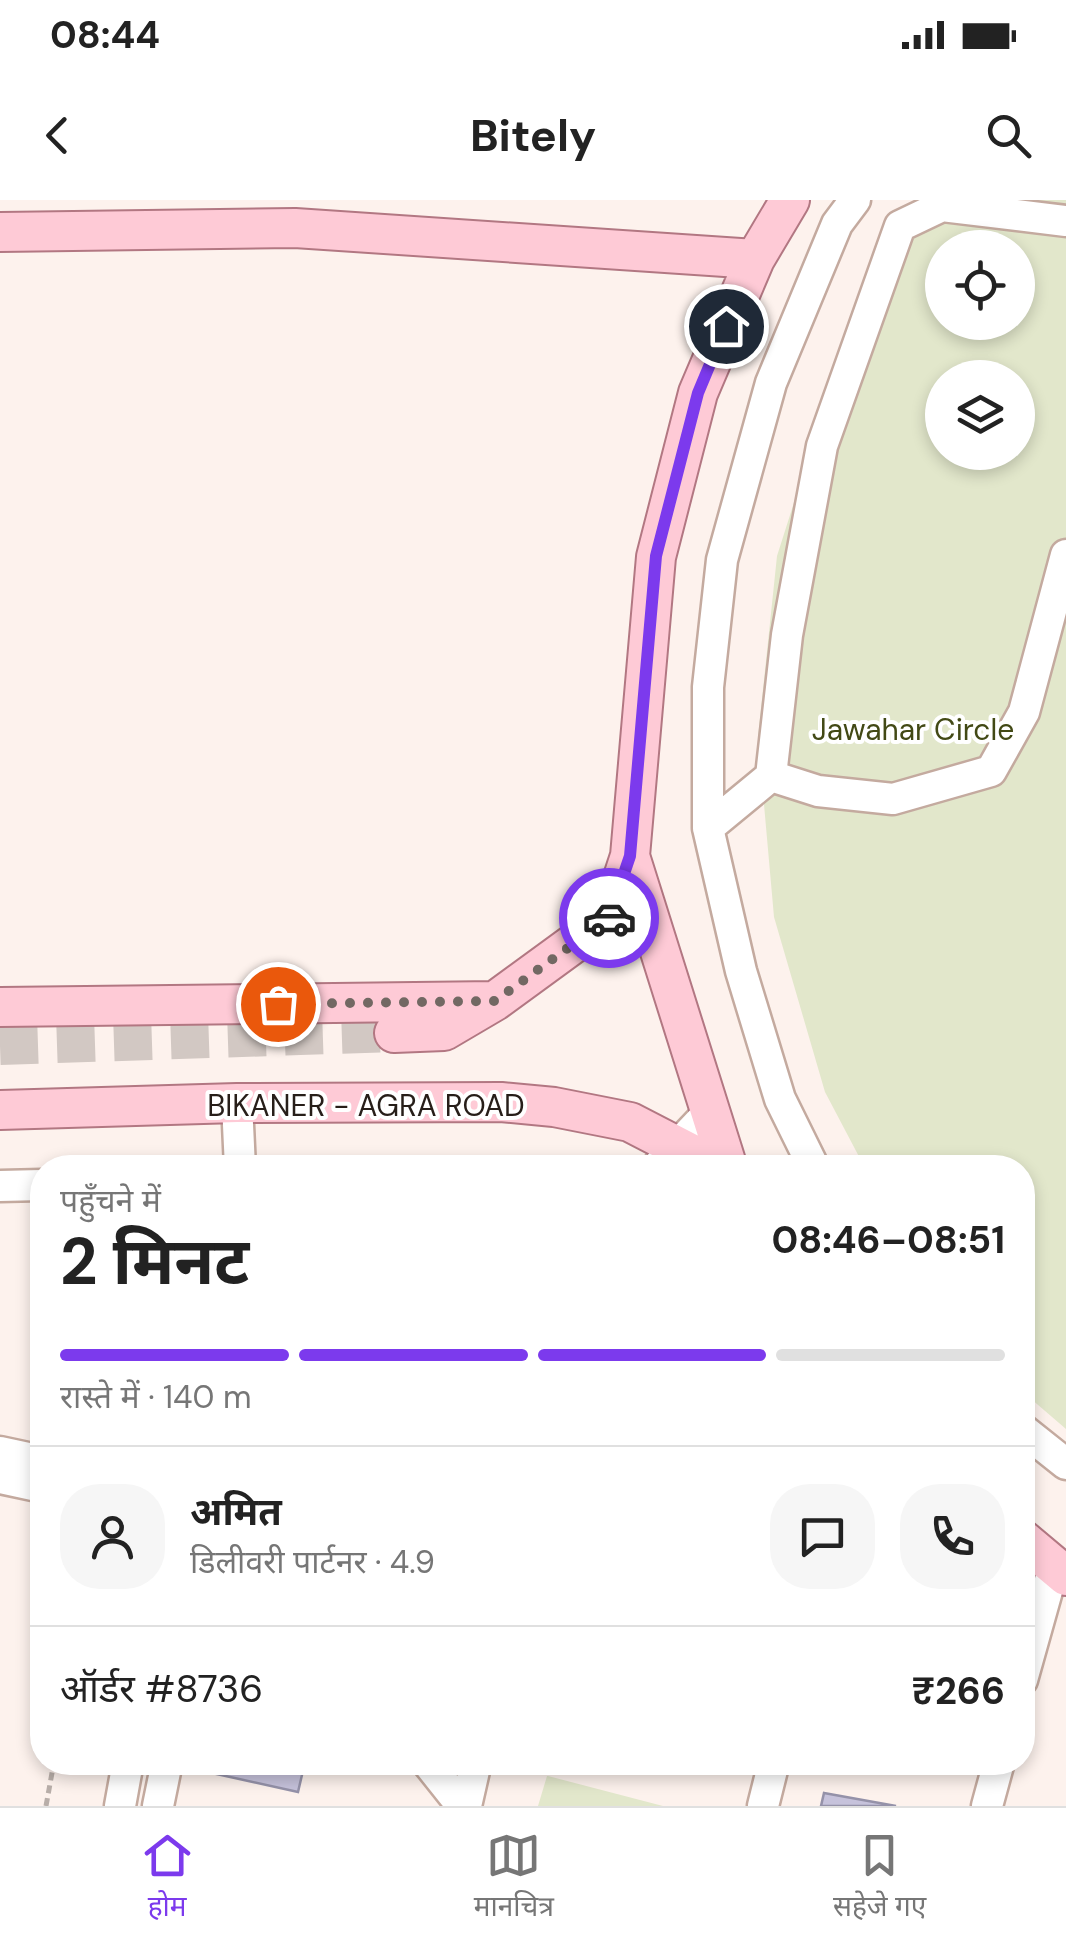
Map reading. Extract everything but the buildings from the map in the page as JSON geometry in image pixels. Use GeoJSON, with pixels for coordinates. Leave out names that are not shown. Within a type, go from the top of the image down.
{"type":"FeatureCollection","features":[{"type":"Feature","properties":{"kind":"main road"},"geometry":{"type":"LineString","coordinates":[[394,1033],[444,1031],[495,1001],[610,917],[630,856],[656,556],[698,393],[755,259],[790,200]]}},
{"type":"Feature","properties":{"kind":"main road"},"geometry":{"type":"LineString","coordinates":[[0,232],[295,228],[755,259]]}},
{"type":"Feature","properties":{"kind":"main road"},"geometry":{"type":"LineString","coordinates":[[630,856],[724,1155]]}},
{"type":"Feature","properties":{"kind":"main road"},"geometry":{"type":"LineString","coordinates":[[0,1007],[495,1001]]}},
{"type":"Feature","properties":{"kind":"main road","name":"BIKANER - AGRA ROAD"},"geometry":{"type":"LineString","coordinates":[[0,1110],[237,1103],[501,1102],[554,1107],[630,1122],[665,1155]]}},
{"type":"Feature","properties":{"kind":"main road"},"geometry":{"type":"LineString","coordinates":[[1035,1550],[1060,1571]]}},
{"type":"Feature","properties":{"kind":"street"},"geometry":{"type":"LineString","coordinates":[[808,1155],[780,1099],[741,971],[708,828],[708,687],[722,560],[770,383],[837,224],[854,200]]}},
{"type":"Feature","properties":{"kind":"street"},"geometry":{"type":"LineString","coordinates":[[708,828],[770,776],[787,635],[822,446],[900,226],[942,206],[1066,221]]}},
{"type":"Feature","properties":{"kind":"street"},"geometry":{"type":"LineString","coordinates":[[770,776],[818,791],[893,799],[991,770],[1024,712],[1066,555]]}},
{"type":"Feature","properties":{"kind":"street"},"geometry":{"type":"LineString","coordinates":[[237,1103],[239,1155]]}},
{"type":"Feature","properties":{"kind":"street"},"geometry":{"type":"LineString","coordinates":[[667,1155],[710,1111]]}},
{"type":"Feature","properties":{"kind":"street"},"geometry":{"type":"LineString","coordinates":[[0,1186],[30,1185]]}},
{"type":"Feature","properties":{"kind":"street"},"geometry":{"type":"LineString","coordinates":[[1035,1439],[1066,1464]]}},
{"type":"Feature","properties":{"kind":"street"},"geometry":{"type":"LineString","coordinates":[[0,1452],[30,1458]]}},
{"type":"Feature","properties":{"kind":"street"},"geometry":{"type":"LineString","coordinates":[[0,1478],[30,1484]]}},
{"type":"Feature","properties":{"kind":"street"},"geometry":{"type":"LineString","coordinates":[[1035,1643],[1060,1571]]}},
{"type":"Feature","properties":{"kind":"street"},"geometry":{"type":"LineString","coordinates":[[120,1806],[126,1775]]}},
{"type":"Feature","properties":{"kind":"street"},"geometry":{"type":"LineString","coordinates":[[158,1806],[164,1775]]}},
{"type":"Feature","properties":{"kind":"street"},"geometry":{"type":"LineString","coordinates":[[439,1775],[464,1806]]}},
{"type":"Feature","properties":{"kind":"street"},"geometry":{"type":"LineString","coordinates":[[464,1806],[472,1775]]}},
{"type":"Feature","properties":{"kind":"street"},"geometry":{"type":"LineString","coordinates":[[762,1806],[770,1775]]}},
{"type":"Feature","properties":{"kind":"street"},"geometry":{"type":"LineString","coordinates":[[987,1806],[995,1775]]}},
{"type":"Feature","properties":{"kind":"path"},"geometry":{"type":"LineString","coordinates":[[46,1806],[52,1775]]}},
{"type":"Feature","properties":{"kind":"green space","name":"Jawahar Circle"},"geometry":{"type":"Polygon","coordinates":[[[940,200],[1066,200],[1066,1429],[1035,1402],[1035,1155],[858,1155],[825,1092],[774,917],[758,737],[777,556],[832,383],[920,224],[940,200]]]}},
{"type":"Feature","properties":{"kind":"green space"},"geometry":{"type":"Polygon","coordinates":[[[548,1776],[663,1806],[538,1806],[548,1776]]]}},
{"type":"Feature","properties":{"kind":"tunnel"},"geometry":{"type":"LineString","coordinates":[[0,1046],[394,1033]]}},
{"type":"Feature","properties":{"kind":"way so far"},"geometry":{"type":"LineString","coordinates":[[278,1004],[495,1001],[609,918]]}},
{"type":"Feature","properties":{"kind":"route"},"geometry":{"type":"LineString","coordinates":[[609,918],[630,856],[656,556],[698,393],[726,326]]}}]}
